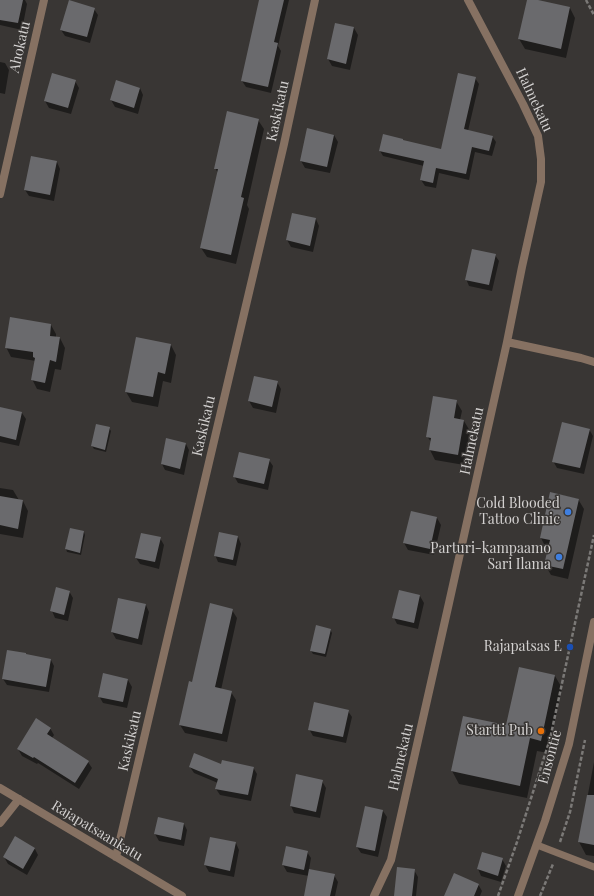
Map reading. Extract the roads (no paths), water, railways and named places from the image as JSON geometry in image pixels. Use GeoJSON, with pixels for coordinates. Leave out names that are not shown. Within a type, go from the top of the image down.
{"type":"FeatureCollection","features":[{"type":"Feature","properties":{"kind":"street","name":"Ahokatu"},"geometry":{"type":"LineString","coordinates":[[0,194],[44,0]]}},
{"type":"Feature","properties":{"kind":"street","name":"Kaskikatu"},"geometry":{"type":"LineString","coordinates":[[116,857],[284,144],[315,0]]}},
{"type":"Feature","properties":{"kind":"street","name":"Halmekatu"},"geometry":{"type":"LineString","coordinates":[[374,896],[391,860],[507,342],[541,182],[541,159],[538,136],[523,104],[468,0]]}},
{"type":"Feature","properties":{"kind":"street"},"geometry":{"type":"LineString","coordinates":[[507,342],[594,362]]}},
{"type":"Feature","properties":{"kind":"street","name":"Ensontie"},"geometry":{"type":"LineString","coordinates":[[518,896],[546,821],[568,744],[594,622]]}},
{"type":"Feature","properties":{"kind":"street","name":"Rajapatsaankatu"},"geometry":{"type":"LineString","coordinates":[[0,788],[182,896]]}},
{"type":"Feature","properties":{"kind":"street"},"geometry":{"type":"LineString","coordinates":[[0,823],[19,800]]}},
{"type":"Feature","properties":{"kind":"lane"},"geometry":{"type":"LineString","coordinates":[[537,845],[594,867]]}},
{"type":"Feature","properties":{"kind":"place","name":"Cold Blooded Tattoo Clinic"},"geometry":{"type":"Point","coordinates":[568,512]}},
{"type":"Feature","properties":{"kind":"place","name":"Parturi-kampaamo Sari Ilama"},"geometry":{"type":"Point","coordinates":[559,557]}},
{"type":"Feature","properties":{"kind":"place","name":"Rajapatsas E"},"geometry":{"type":"Point","coordinates":[570,647]}},
{"type":"Feature","properties":{"kind":"place","name":"Startti Pub"},"geometry":{"type":"Point","coordinates":[541,731]}}]}
